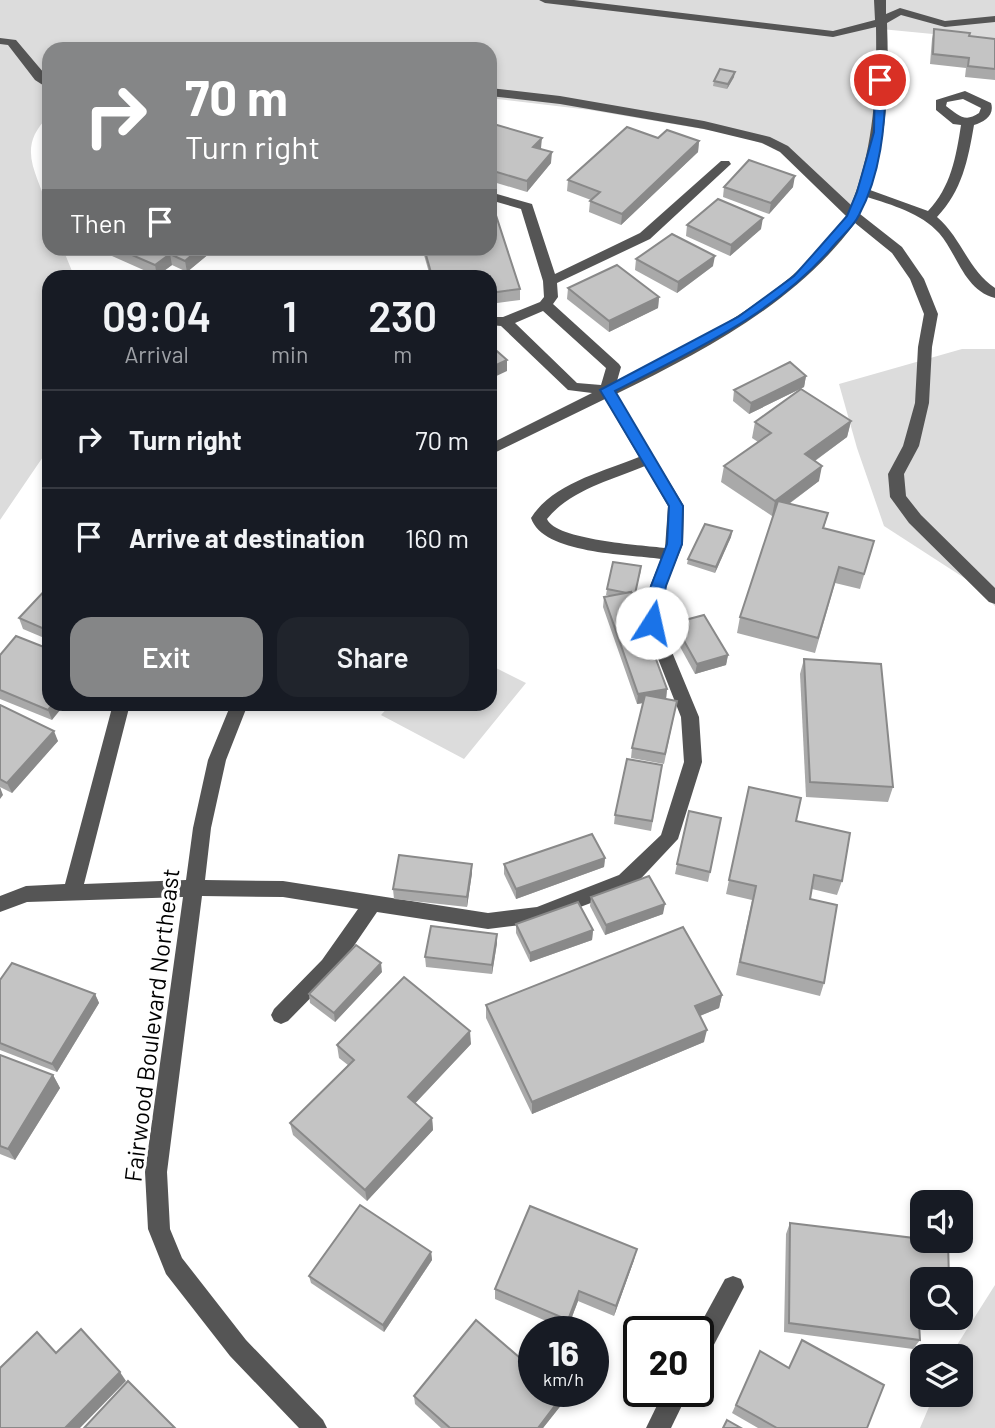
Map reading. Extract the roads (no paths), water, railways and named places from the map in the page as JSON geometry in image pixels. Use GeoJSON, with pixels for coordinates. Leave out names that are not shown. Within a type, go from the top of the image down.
{"type":"FeatureCollection","features":[{"type":"Feature","properties":{"kind":"street"},"geometry":{"type":"LineString","coordinates":[[545,0],[832,34],[881,23],[911,0]]}},
{"type":"Feature","properties":{"kind":"street"},"geometry":{"type":"LineString","coordinates":[[497,446],[688,350],[771,300],[798,278],[853,215],[863,192],[879,132],[880,0]]}},
{"type":"Feature","properties":{"kind":"street"},"geometry":{"type":"LineString","coordinates":[[900,11],[945,24],[995,19]]}},
{"type":"Feature","properties":{"kind":"street"},"geometry":{"type":"LineString","coordinates":[[0,41],[12,42],[42,79]]}},
{"type":"Feature","properties":{"kind":"street"},"geometry":{"type":"LineString","coordinates":[[497,93],[704,125],[766,140],[785,149],[853,215],[897,250],[917,279],[930,314],[920,415],[911,446],[896,474],[898,497],[915,519],[995,597]]}},
{"type":"Feature","properties":{"kind":"street"},"geometry":{"type":"LineString","coordinates":[[929,217],[947,201],[960,168],[968,123]]}},
{"type":"Feature","properties":{"kind":"street"},"geometry":{"type":"LineString","coordinates":[[550,281],[645,236],[725,164]]}},
{"type":"Feature","properties":{"kind":"street"},"geometry":{"type":"LineString","coordinates":[[863,192],[914,209],[929,217],[951,240],[971,274],[995,294]]}},
{"type":"Feature","properties":{"kind":"street"},"geometry":{"type":"LineString","coordinates":[[497,198],[527,207],[550,281],[551,297],[545,305],[498,322],[573,387],[607,390]]}},
{"type":"Feature","properties":{"kind":"street"},"geometry":{"type":"LineString","coordinates":[[0,904],[26,894],[194,888],[283,889],[488,921],[538,915],[626,881],[669,839],[693,762],[691,717],[652,623],[659,586],[674,544],[676,506],[607,390],[614,367],[545,305]]}},
{"type":"Feature","properties":{"kind":"street"},"geometry":{"type":"LineString","coordinates":[[648,459],[560,498],[545,508],[539,518],[542,527],[561,539],[670,555]]}},
{"type":"Feature","properties":{"kind":"street"},"geometry":{"type":"LineString","coordinates":[[72,892],[119,711]]}},
{"type":"Feature","properties":{"kind":"street","name":"Fairwood Boulevard Northeast"},"geometry":{"type":"LineString","coordinates":[[236,711],[217,760],[202,828],[156,1172],[159,1228],[174,1266],[238,1348],[315,1428]]}},
{"type":"Feature","properties":{"kind":"street"},"geometry":{"type":"LineString","coordinates":[[281,1015],[329,966],[372,904]]}},
{"type":"Feature","properties":{"kind":"street"},"geometry":{"type":"LineString","coordinates":[[714,1322],[733,1287]]}},
{"type":"Feature","properties":{"kind":"street"},"geometry":{"type":"LineString","coordinates":[[657,1428],[668,1407]]}}]}
